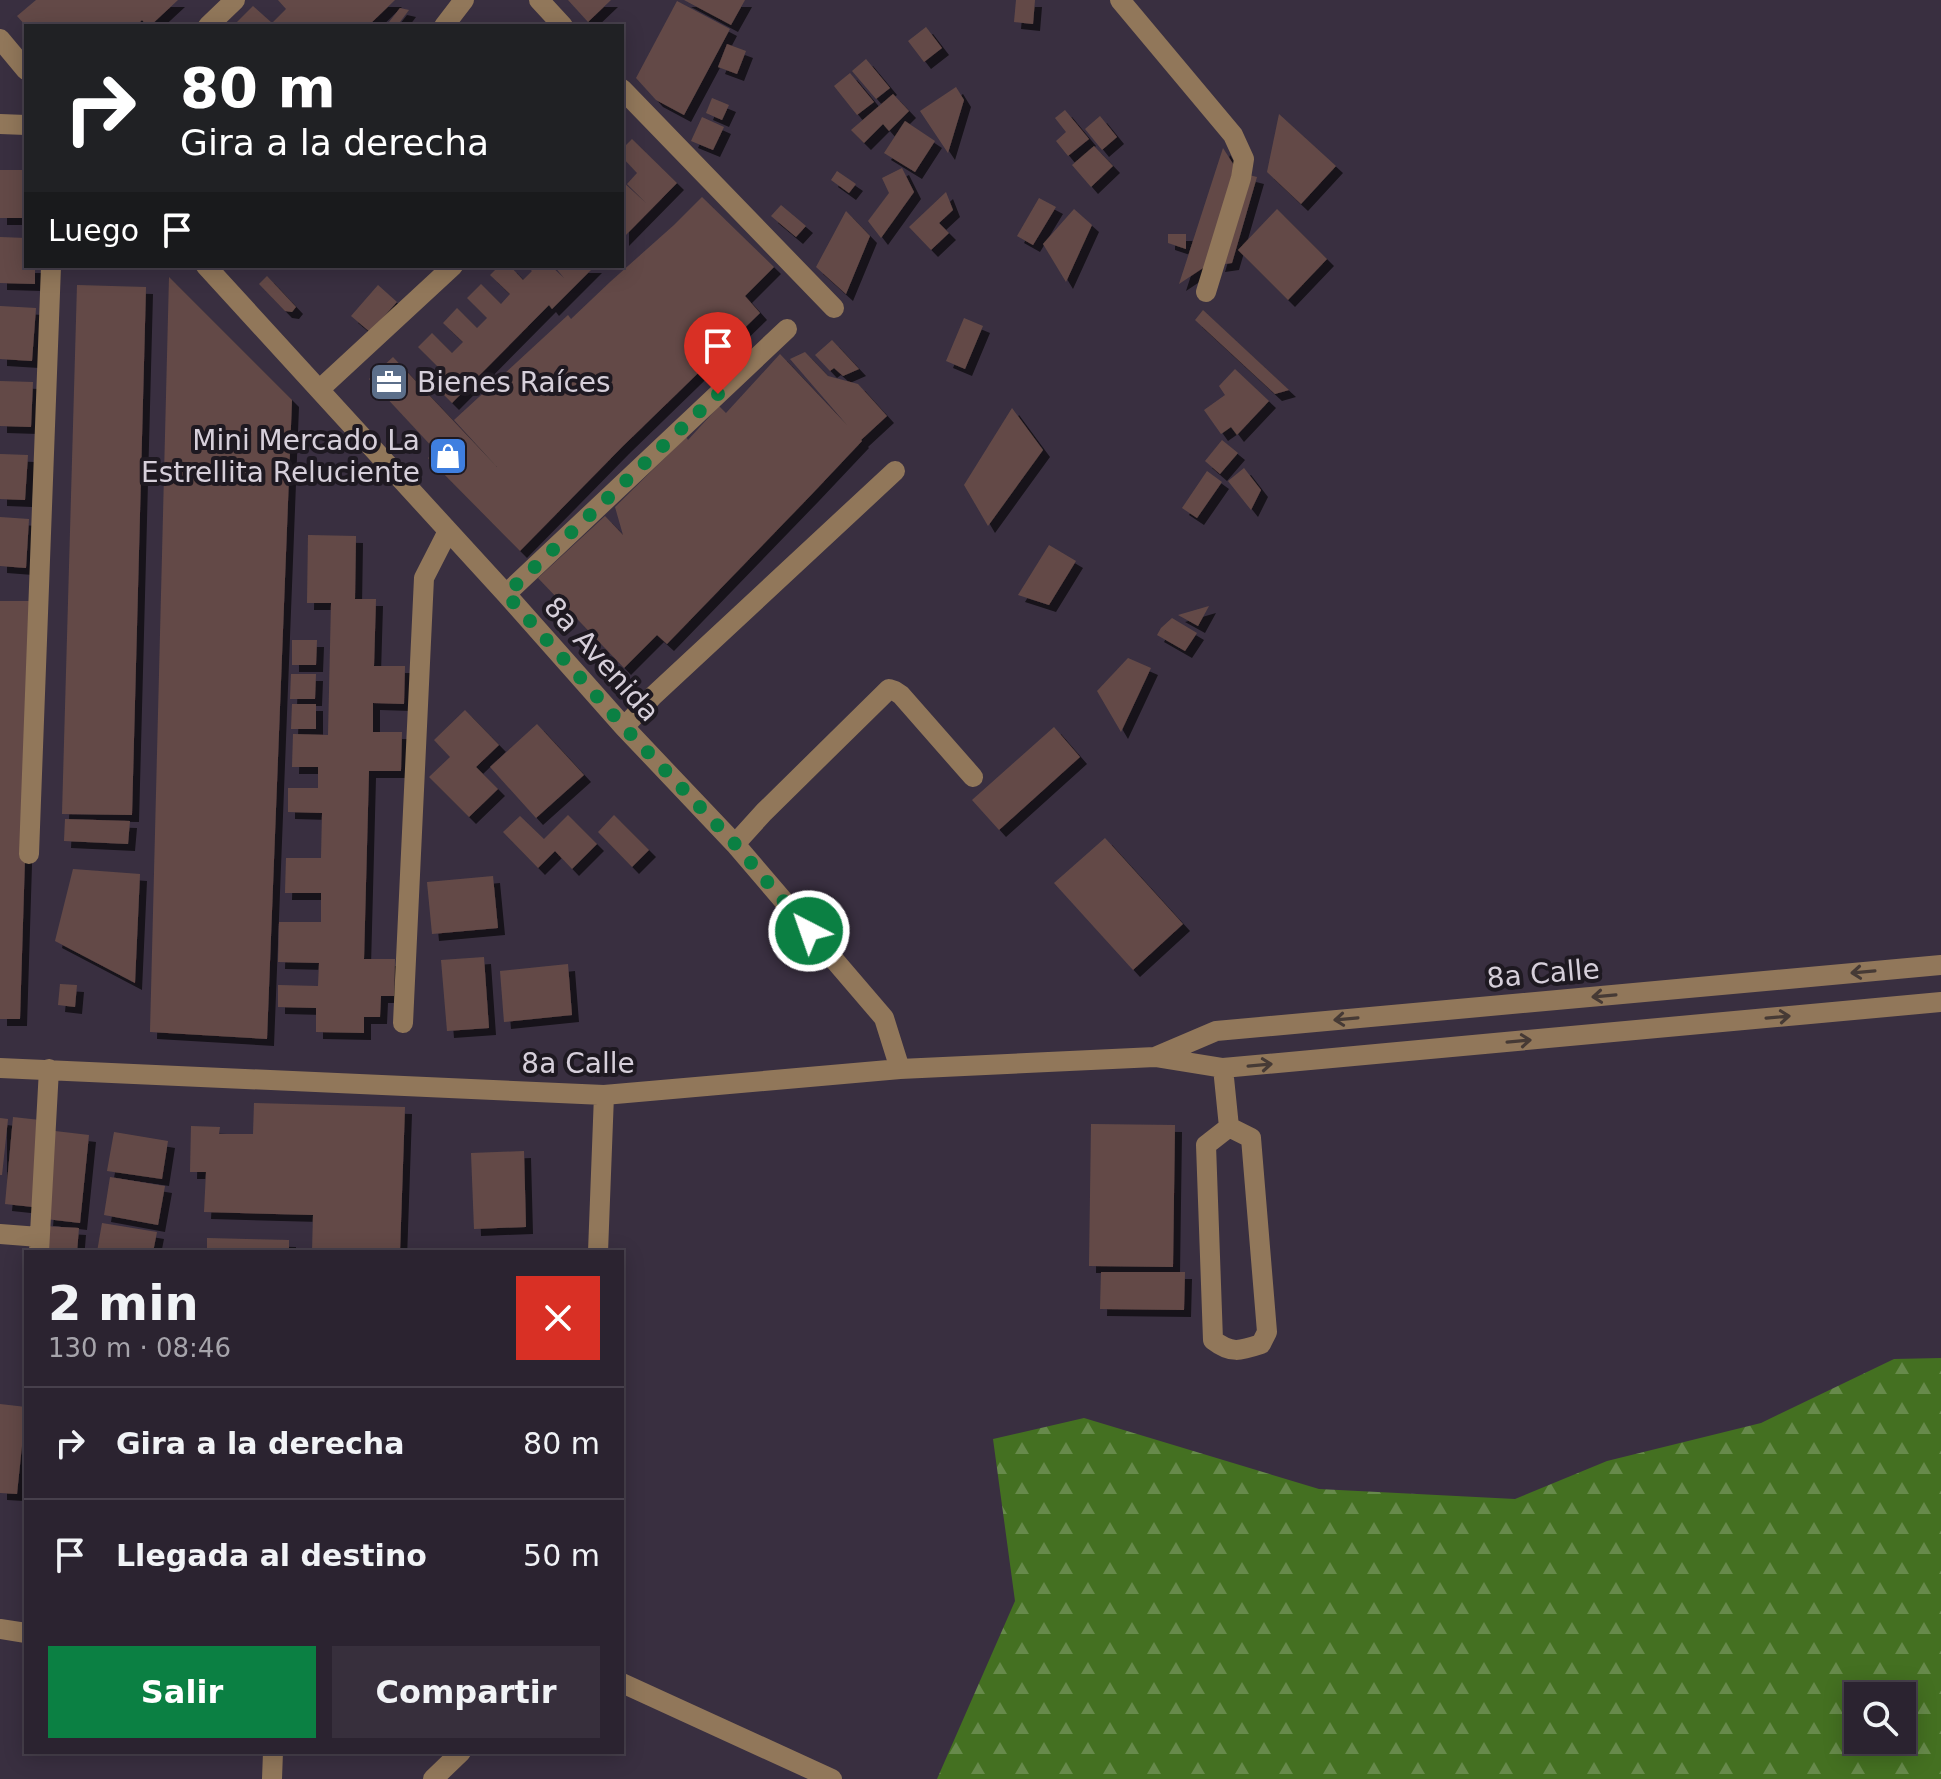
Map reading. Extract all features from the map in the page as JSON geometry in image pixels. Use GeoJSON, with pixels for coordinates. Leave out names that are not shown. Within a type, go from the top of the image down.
{"type":"FeatureCollection","features":[{"type":"Feature","properties":{"kind":"street"},"geometry":{"type":"LineString","coordinates":[[210,24],[235,0]]}},
{"type":"Feature","properties":{"kind":"street"},"geometry":{"type":"LineString","coordinates":[[446,24],[464,0]]}},
{"type":"Feature","properties":{"kind":"street"},"geometry":{"type":"LineString","coordinates":[[539,0],[561,24]]}},
{"type":"Feature","properties":{"kind":"street"},"geometry":{"type":"LineString","coordinates":[[1120,0],[1233,135],[1244,159],[1206,292]]}},
{"type":"Feature","properties":{"kind":"street"},"geometry":{"type":"LineString","coordinates":[[0,39],[24,68]]}},
{"type":"Feature","properties":{"kind":"street"},"geometry":{"type":"LineString","coordinates":[[624,91],[834,308]]}},
{"type":"Feature","properties":{"kind":"street"},"geometry":{"type":"LineString","coordinates":[[0,124],[24,125]]}},
{"type":"Feature","properties":{"kind":"street"},"geometry":{"type":"LineString","coordinates":[[29,854],[51,268]]}},
{"type":"Feature","properties":{"kind":"street","name":"8a Avenida"},"geometry":{"type":"LineString","coordinates":[[208,268],[624,727],[735,844],[884,1018],[900,1069]]}},
{"type":"Feature","properties":{"kind":"street"},"geometry":{"type":"LineString","coordinates":[[320,389],[451,268]]}},
{"type":"Feature","properties":{"kind":"street"},"geometry":{"type":"LineString","coordinates":[[506,594],[787,329]]}},
{"type":"Feature","properties":{"kind":"street"},"geometry":{"type":"LineString","coordinates":[[624,727],[653,696],[895,471]]}},
{"type":"Feature","properties":{"kind":"street"},"geometry":{"type":"LineString","coordinates":[[403,1023],[424,578],[448,531]]}},
{"type":"Feature","properties":{"kind":"street"},"geometry":{"type":"LineString","coordinates":[[735,844],[889,689],[901,695],[973,777]]}},
{"type":"Feature","properties":{"kind":"street","name":"8a Calle"},"geometry":{"type":"LineString","coordinates":[[1155,1057],[1216,1031],[1941,965]]}},
{"type":"Feature","properties":{"kind":"street","name":"8a Calle"},"geometry":{"type":"LineString","coordinates":[[0,1068],[604,1095],[900,1069],[1155,1057],[1223,1068],[1941,1002]]}},
{"type":"Feature","properties":{"kind":"street"},"geometry":{"type":"LineString","coordinates":[[1223,1068],[1229,1127]]}},
{"type":"Feature","properties":{"kind":"street"},"geometry":{"type":"LineString","coordinates":[[0,1234],[39,1245],[49,1069]]}},
{"type":"Feature","properties":{"kind":"street"},"geometry":{"type":"LineString","coordinates":[[598,1250],[604,1095]]}},
{"type":"Feature","properties":{"kind":"street"},"geometry":{"type":"LineString","coordinates":[[1229,1127],[1251,1138],[1267,1332],[1261,1344],[1243,1350],[1225,1349],[1213,1340],[1206,1145],[1229,1127]]}},
{"type":"Feature","properties":{"kind":"street"},"geometry":{"type":"LineString","coordinates":[[0,1629],[24,1633]]}},
{"type":"Feature","properties":{"kind":"street"},"geometry":{"type":"LineString","coordinates":[[624,1684],[832,1779]]}},
{"type":"Feature","properties":{"kind":"street"},"geometry":{"type":"LineString","coordinates":[[272,1779],[273,1754]]}},
{"type":"Feature","properties":{"kind":"street"},"geometry":{"type":"LineString","coordinates":[[433,1779],[459,1754]]}},
{"type":"Feature","properties":{"kind":"green space"},"geometry":{"type":"Polygon","coordinates":[[[1941,1358],[1941,1779],[937,1779],[1015,1601],[993,1439],[1084,1418],[1319,1489],[1515,1499],[1607,1461],[1761,1423],[1894,1359],[1941,1358]]]}},
{"type":"Feature","properties":{"kind":"building"},"geometry":{"type":"Polygon","coordinates":[[[36,0],[178,0],[152,24],[145,24],[142,20],[138,24],[24,24],[17,16],[36,0]]]}},
{"type":"Feature","properties":{"kind":"building"},"geometry":{"type":"Polygon","coordinates":[[[278,0],[395,0],[370,24],[235,24],[253,6],[272,23],[286,9],[278,0]]]}},
{"type":"Feature","properties":{"kind":"building"},"geometry":{"type":"Polygon","coordinates":[[[568,0],[611,0],[588,22],[568,0]]]}},
{"type":"Feature","properties":{"kind":"building"},"geometry":{"type":"Polygon","coordinates":[[[684,0],[745,0],[731,25],[684,0]]]}},
{"type":"Feature","properties":{"kind":"building"},"geometry":{"type":"Polygon","coordinates":[[[1016,0],[1035,0],[1033,24],[1014,22],[1016,0]]]}},
{"type":"Feature","properties":{"kind":"building"},"geometry":{"type":"Polygon","coordinates":[[[677,1],[730,29],[684,115],[656,100],[636,78],[677,1]]]}},
{"type":"Feature","properties":{"kind":"building"},"geometry":{"type":"Polygon","coordinates":[[[400,8],[409,10],[398,24],[389,22],[400,8]]]}},
{"type":"Feature","properties":{"kind":"building"},"geometry":{"type":"Polygon","coordinates":[[[926,27],[942,48],[924,62],[908,41],[926,27]]]}},
{"type":"Feature","properties":{"kind":"building"},"geometry":{"type":"Polygon","coordinates":[[[727,44],[746,51],[737,74],[718,67],[727,44]]]}},
{"type":"Feature","properties":{"kind":"building"},"geometry":{"type":"Polygon","coordinates":[[[866,59],[890,88],[876,99],[852,71],[866,59]]]}},
{"type":"Feature","properties":{"kind":"building"},"geometry":{"type":"Polygon","coordinates":[[[850,73],[874,102],[857,115],[834,86],[850,73]]]}},
{"type":"Feature","properties":{"kind":"building"},"geometry":{"type":"Polygon","coordinates":[[[956,87],[964,100],[948,153],[920,111],[956,87]]]}},
{"type":"Feature","properties":{"kind":"building"},"geometry":{"type":"Polygon","coordinates":[[[893,94],[909,111],[889,131],[883,124],[864,143],[851,130],[893,94]]]}},
{"type":"Feature","properties":{"kind":"building"},"geometry":{"type":"Polygon","coordinates":[[[712,98],[729,105],[722,120],[706,113],[712,98]]]}},
{"type":"Feature","properties":{"kind":"building"},"geometry":{"type":"Polygon","coordinates":[[[1065,110],[1089,139],[1068,156],[1056,141],[1066,132],[1055,118],[1065,110]]]}},
{"type":"Feature","properties":{"kind":"building"},"geometry":{"type":"Polygon","coordinates":[[[1279,114],[1336,166],[1301,204],[1267,172],[1279,114]]]}},
{"type":"Feature","properties":{"kind":"building"},"geometry":{"type":"Polygon","coordinates":[[[1100,116],[1117,137],[1102,150],[1085,129],[1100,116]]]}},
{"type":"Feature","properties":{"kind":"building"},"geometry":{"type":"Polygon","coordinates":[[[702,117],[724,127],[713,150],[691,141],[702,117]]]}},
{"type":"Feature","properties":{"kind":"building"},"geometry":{"type":"Polygon","coordinates":[[[905,121],[935,141],[915,172],[884,153],[905,121]]]}},
{"type":"Feature","properties":{"kind":"building"},"geometry":{"type":"Polygon","coordinates":[[[632,139],[677,183],[624,237],[624,183],[646,203],[627,184],[637,173],[624,159],[624,147],[632,139]]]}},
{"type":"Feature","properties":{"kind":"building"},"geometry":{"type":"Polygon","coordinates":[[[1094,146],[1113,166],[1091,187],[1072,165],[1094,146]]]}},
{"type":"Feature","properties":{"kind":"building"},"geometry":{"type":"Polygon","coordinates":[[[1223,148],[1235,167],[1206,266],[1179,284],[1223,148]]]}},
{"type":"Feature","properties":{"kind":"building"},"geometry":{"type":"Polygon","coordinates":[[[902,168],[914,192],[881,238],[868,221],[889,193],[882,178],[902,168]]]}},
{"type":"Feature","properties":{"kind":"building"},"geometry":{"type":"Polygon","coordinates":[[[0,170],[24,170],[24,218],[0,218],[0,170]]]}},
{"type":"Feature","properties":{"kind":"building"},"geometry":{"type":"Polygon","coordinates":[[[837,171],[856,184],[849,193],[831,180],[837,171]]]}},
{"type":"Feature","properties":{"kind":"building"},"geometry":{"type":"Polygon","coordinates":[[[1245,174],[1257,177],[1232,263],[1218,265],[1245,174]]]}},
{"type":"Feature","properties":{"kind":"building"},"geometry":{"type":"Polygon","coordinates":[[[946,192],[953,210],[939,223],[949,233],[931,250],[909,227],[946,192]]]}},
{"type":"Feature","properties":{"kind":"building"},"geometry":{"type":"Polygon","coordinates":[[[702,197],[774,267],[745,296],[760,313],[520,551],[428,458],[436,451],[369,379],[393,357],[497,467],[454,420],[568,315],[571,319],[702,197]]]}},
{"type":"Feature","properties":{"kind":"building"},"geometry":{"type":"Polygon","coordinates":[[[1039,198],[1056,207],[1033,245],[1017,236],[1039,198]]]}},
{"type":"Feature","properties":{"kind":"building"},"geometry":{"type":"Polygon","coordinates":[[[781,205],[806,226],[796,237],[771,216],[781,205]]]}},
{"type":"Feature","properties":{"kind":"building"},"geometry":{"type":"Polygon","coordinates":[[[1074,209],[1092,225],[1066,282],[1043,244],[1074,209]]]}},
{"type":"Feature","properties":{"kind":"building"},"geometry":{"type":"Polygon","coordinates":[[[1277,209],[1327,259],[1288,300],[1238,250],[1277,209]]]}},
{"type":"Feature","properties":{"kind":"building"},"geometry":{"type":"Polygon","coordinates":[[[846,211],[870,236],[846,294],[816,267],[846,211]]]}},
{"type":"Feature","properties":{"kind":"building"},"geometry":{"type":"Polygon","coordinates":[[[1168,234],[1186,234],[1186,249],[1168,243],[1168,234]]]}},
{"type":"Feature","properties":{"kind":"building"},"geometry":{"type":"Polygon","coordinates":[[[0,237],[24,238],[24,268],[35,268],[35,284],[0,283],[0,237]]]}},
{"type":"Feature","properties":{"kind":"building"},"geometry":{"type":"Polygon","coordinates":[[[497,268],[512,268],[523,280],[532,271],[528,268],[553,268],[564,278],[556,268],[593,268],[552,309],[549,305],[452,403],[427,378],[438,367],[418,347],[432,333],[452,353],[463,342],[443,323],[457,308],[477,328],[487,318],[467,298],[481,284],[501,304],[510,294],[490,275],[497,268]]]}},
{"type":"Feature","properties":{"kind":"building"},"geometry":{"type":"Polygon","coordinates":[[[267,276],[296,307],[292,312],[285,311],[259,284],[267,276]]]}},
{"type":"Feature","properties":{"kind":"building"},"geometry":{"type":"Polygon","coordinates":[[[169,277],[292,400],[267,1039],[150,1032],[169,277]]]}},
{"type":"Feature","properties":{"kind":"building"},"geometry":{"type":"Polygon","coordinates":[[[77,285],[146,287],[132,815],[62,814],[77,285]]]}},
{"type":"Feature","properties":{"kind":"building"},"geometry":{"type":"Polygon","coordinates":[[[378,285],[397,302],[370,332],[351,316],[378,285]]]}},
{"type":"Feature","properties":{"kind":"building"},"geometry":{"type":"Polygon","coordinates":[[[0,306],[36,308],[32,361],[0,359],[0,306]]]}},
{"type":"Feature","properties":{"kind":"building"},"geometry":{"type":"Polygon","coordinates":[[[1203,310],[1289,390],[1275,394],[1195,320],[1203,310]]]}},
{"type":"Feature","properties":{"kind":"building"},"geometry":{"type":"Polygon","coordinates":[[[964,318],[983,326],[965,369],[946,361],[964,318]]]}},
{"type":"Feature","properties":{"kind":"building"},"geometry":{"type":"Polygon","coordinates":[[[832,340],[859,369],[843,376],[834,368],[830,371],[815,355],[832,340]]]}},
{"type":"Feature","properties":{"kind":"building"},"geometry":{"type":"Polygon","coordinates":[[[805,352],[828,376],[858,384],[887,416],[667,644],[657,635],[624,668],[538,578],[605,516],[623,535],[615,507],[686,437],[688,440],[719,406],[726,413],[780,354],[847,425],[790,359],[805,352]]]}},
{"type":"Feature","properties":{"kind":"building"},"geometry":{"type":"Polygon","coordinates":[[[1235,369],[1269,401],[1237,435],[1231,427],[1221,434],[1204,410],[1225,395],[1219,386],[1235,369]]]}},
{"type":"Feature","properties":{"kind":"building"},"geometry":{"type":"Polygon","coordinates":[[[0,381],[33,382],[31,427],[0,426],[0,381]]]}},
{"type":"Feature","properties":{"kind":"building"},"geometry":{"type":"Polygon","coordinates":[[[1012,408],[1043,450],[988,526],[964,485],[1012,408]]]}},
{"type":"Feature","properties":{"kind":"building"},"geometry":{"type":"Polygon","coordinates":[[[1222,440],[1238,453],[1220,474],[1205,461],[1222,440]]]}},
{"type":"Feature","properties":{"kind":"building"},"geometry":{"type":"Polygon","coordinates":[[[0,454],[28,455],[25,500],[0,499],[0,454]]]}},
{"type":"Feature","properties":{"kind":"building"},"geometry":{"type":"Polygon","coordinates":[[[1244,468],[1261,490],[1251,510],[1228,481],[1244,468]]]}},
{"type":"Feature","properties":{"kind":"building"},"geometry":{"type":"Polygon","coordinates":[[[1207,471],[1222,482],[1197,518],[1182,508],[1207,471]]]}},
{"type":"Feature","properties":{"kind":"building"},"geometry":{"type":"Polygon","coordinates":[[[0,517],[29,519],[26,568],[0,566],[0,517]]]}},
{"type":"Feature","properties":{"kind":"building"},"geometry":{"type":"Polygon","coordinates":[[[308,535],[356,536],[355,599],[376,599],[374,666],[405,666],[404,704],[373,703],[373,732],[402,732],[401,771],[369,771],[364,959],[395,959],[394,996],[381,996],[380,1017],[364,1017],[364,1033],[316,1032],[316,1008],[278,1007],[278,985],[318,986],[319,963],[278,962],[279,922],[321,922],[321,893],[285,893],[286,858],[321,858],[322,813],[288,812],[288,788],[318,788],[318,767],[292,767],[293,734],[328,735],[331,603],[307,603],[308,535]]]}},
{"type":"Feature","properties":{"kind":"building"},"geometry":{"type":"Polygon","coordinates":[[[1049,545],[1076,561],[1049,605],[1018,595],[1049,545]]]}},
{"type":"Feature","properties":{"kind":"building"},"geometry":{"type":"Polygon","coordinates":[[[0,601],[33,601],[20,1019],[0,1019],[0,601]]]}},
{"type":"Feature","properties":{"kind":"building"},"geometry":{"type":"Polygon","coordinates":[[[1209,606],[1198,626],[1178,615],[1209,606]]]}},
{"type":"Feature","properties":{"kind":"building"},"geometry":{"type":"Polygon","coordinates":[[[1172,618],[1197,633],[1185,651],[1157,635],[1172,618]]]}},
{"type":"Feature","properties":{"kind":"building"},"geometry":{"type":"Polygon","coordinates":[[[292,640],[317,640],[316,665],[292,665],[292,640]]]}},
{"type":"Feature","properties":{"kind":"building"},"geometry":{"type":"Polygon","coordinates":[[[1128,658],[1151,668],[1121,732],[1097,691],[1128,658]]]}},
{"type":"Feature","properties":{"kind":"building"},"geometry":{"type":"Polygon","coordinates":[[[291,674],[316,674],[315,699],[290,699],[291,674]]]}},
{"type":"Feature","properties":{"kind":"building"},"geometry":{"type":"Polygon","coordinates":[[[292,704],[316,704],[316,729],[291,729],[292,704]]]}},
{"type":"Feature","properties":{"kind":"building"},"geometry":{"type":"Polygon","coordinates":[[[465,710],[499,745],[476,767],[498,789],[469,817],[429,777],[450,757],[434,740],[465,710]]]}},
{"type":"Feature","properties":{"kind":"building"},"geometry":{"type":"Polygon","coordinates":[[[537,724],[584,775],[536,818],[490,767],[537,724]]]}},
{"type":"Feature","properties":{"kind":"building"},"geometry":{"type":"Polygon","coordinates":[[[1054,727],[1080,757],[999,830],[972,800],[1054,727]]]}},
{"type":"Feature","properties":{"kind":"building"},"geometry":{"type":"Polygon","coordinates":[[[568,815],[597,844],[572,869],[555,851],[538,868],[503,832],[520,816],[544,839],[568,815]]]}},
{"type":"Feature","properties":{"kind":"building"},"geometry":{"type":"Polygon","coordinates":[[[614,815],[649,850],[632,867],[598,832],[614,815]]]}},
{"type":"Feature","properties":{"kind":"building"},"geometry":{"type":"Polygon","coordinates":[[[65,819],[130,821],[128,844],[64,841],[65,819]]]}},
{"type":"Feature","properties":{"kind":"building"},"geometry":{"type":"Polygon","coordinates":[[[1105,838],[1183,924],[1133,970],[1054,883],[1105,838]]]}},
{"type":"Feature","properties":{"kind":"building"},"geometry":{"type":"Polygon","coordinates":[[[73,869],[140,874],[135,983],[55,941],[73,869]]]}},
{"type":"Feature","properties":{"kind":"building"},"geometry":{"type":"Polygon","coordinates":[[[493,876],[498,928],[432,934],[427,882],[493,876]]]}},
{"type":"Feature","properties":{"kind":"building"},"geometry":{"type":"Polygon","coordinates":[[[484,957],[489,1028],[447,1031],[441,960],[484,957]]]}},
{"type":"Feature","properties":{"kind":"building"},"geometry":{"type":"Polygon","coordinates":[[[568,964],[572,1015],[504,1022],[500,971],[568,964]]]}},
{"type":"Feature","properties":{"kind":"building"},"geometry":{"type":"Polygon","coordinates":[[[60,984],[77,985],[75,1007],[58,1005],[60,984]]]}},
{"type":"Feature","properties":{"kind":"building"},"geometry":{"type":"Polygon","coordinates":[[[254,1103],[405,1107],[400,1250],[312,1250],[313,1215],[204,1212],[206,1172],[190,1172],[191,1126],[220,1127],[219,1134],[253,1134],[254,1103]]]}},
{"type":"Feature","properties":{"kind":"building"},"geometry":{"type":"Polygon","coordinates":[[[13,1117],[40,1120],[33,1207],[5,1204],[13,1117]]]}},
{"type":"Feature","properties":{"kind":"building"},"geometry":{"type":"Polygon","coordinates":[[[0,1118],[8,1119],[2,1175],[0,1175],[0,1118]]]}},
{"type":"Feature","properties":{"kind":"building"},"geometry":{"type":"Polygon","coordinates":[[[1091,1124],[1175,1125],[1173,1267],[1089,1266],[1091,1124]]]}},
{"type":"Feature","properties":{"kind":"building"},"geometry":{"type":"Polygon","coordinates":[[[55,1131],[89,1135],[80,1223],[46,1219],[55,1131]]]}},
{"type":"Feature","properties":{"kind":"building"},"geometry":{"type":"Polygon","coordinates":[[[114,1132],[168,1141],[162,1179],[107,1171],[114,1132]]]}},
{"type":"Feature","properties":{"kind":"building"},"geometry":{"type":"Polygon","coordinates":[[[524,1151],[526,1227],[474,1229],[471,1153],[524,1151]]]}},
{"type":"Feature","properties":{"kind":"building"},"geometry":{"type":"Polygon","coordinates":[[[110,1177],[165,1186],[158,1225],[104,1215],[110,1177]]]}},
{"type":"Feature","properties":{"kind":"building"},"geometry":{"type":"Polygon","coordinates":[[[102,1223],[157,1232],[153,1250],[97,1250],[102,1223]]]}},
{"type":"Feature","properties":{"kind":"building"},"geometry":{"type":"Polygon","coordinates":[[[44,1226],[79,1228],[77,1250],[41,1250],[44,1226]]]}},
{"type":"Feature","properties":{"kind":"building"},"geometry":{"type":"Polygon","coordinates":[[[207,1238],[289,1240],[289,1250],[207,1250],[207,1238]]]}},
{"type":"Feature","properties":{"kind":"building"},"geometry":{"type":"Polygon","coordinates":[[[1101,1272],[1185,1272],[1184,1310],[1100,1309],[1101,1272]]]}},
{"type":"Feature","properties":{"kind":"building"},"geometry":{"type":"Polygon","coordinates":[[[0,1404],[24,1407],[17,1494],[0,1493],[0,1404]]]}},
{"type":"Feature","properties":{"kind":"place","name":"Bienes Raíces"},"geometry":{"type":"Point","coordinates":[389,382]}},
{"type":"Feature","properties":{"kind":"place","name":"Mini Mercado La Estrellita Reluciente"},"geometry":{"type":"Point","coordinates":[448,456]}},
{"type":"Feature","properties":{"kind":"route"},"geometry":{"type":"LineString","coordinates":[[718,394],[506,594],[624,727],[735,844],[809,931]]}}]}
